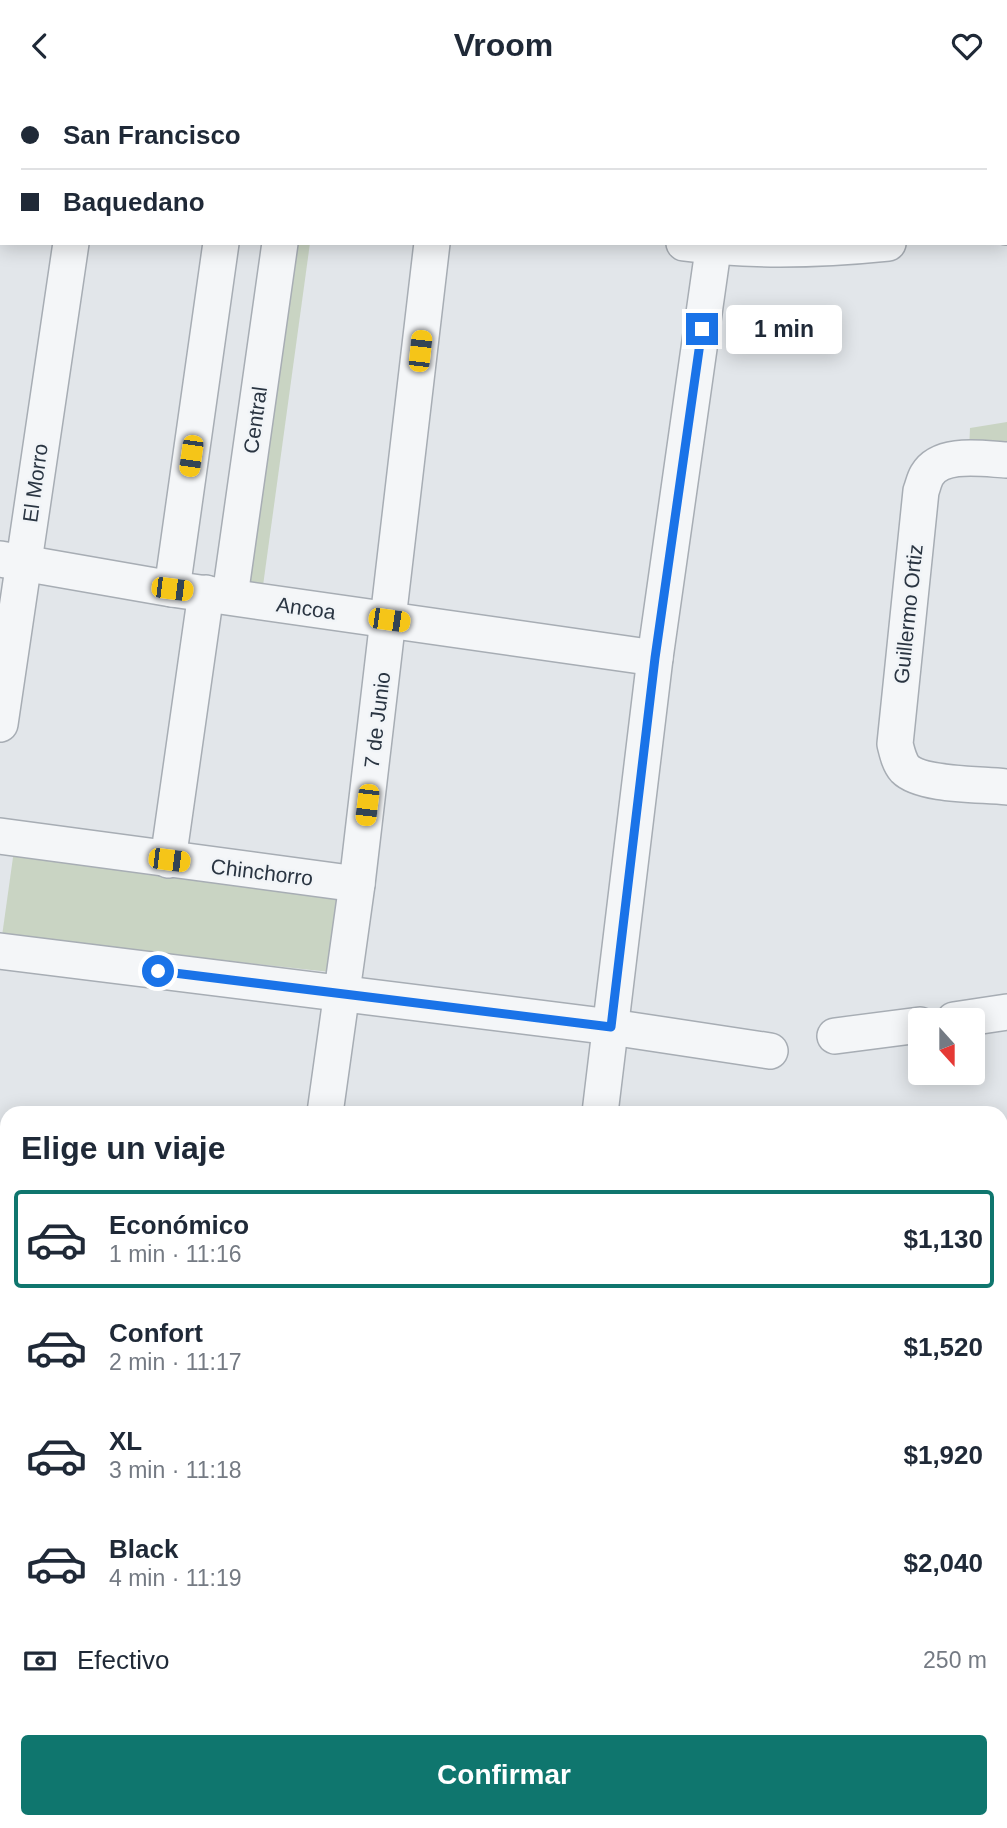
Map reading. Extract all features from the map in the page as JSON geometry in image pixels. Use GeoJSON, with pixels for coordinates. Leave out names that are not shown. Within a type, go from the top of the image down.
{"type":"FeatureCollection","features":[{"type":"Feature","properties":{"kind":"street","name":"El Morro"},"geometry":{"type":"LineString","coordinates":[[0,724],[12,561],[71,245]]}},
{"type":"Feature","properties":{"kind":"street"},"geometry":{"type":"LineString","coordinates":[[172,589],[221,245]]}},
{"type":"Feature","properties":{"kind":"street","name":"Central"},"geometry":{"type":"LineString","coordinates":[[169,860],[280,245]]}},
{"type":"Feature","properties":{"kind":"street","name":"7 de Junio"},"geometry":{"type":"LineString","coordinates":[[326,1106],[357,884],[432,245]]}},
{"type":"Feature","properties":{"kind":"street"},"geometry":{"type":"LineString","coordinates":[[601,1106],[704,245],[808,250],[865,245]]}},
{"type":"Feature","properties":{"kind":"street","name":"Guillermo Ortiz"},"geometry":{"type":"LineString","coordinates":[[1007,460],[960,459],[940,464],[928,473],[921,491],[895,744],[898,758],[905,769],[918,777],[1007,787]]}},
{"type":"Feature","properties":{"kind":"street","name":"Ancoa"},"geometry":{"type":"LineString","coordinates":[[12,561],[172,589],[655,658]]}},
{"type":"Feature","properties":{"kind":"street","name":"Chinchorro"},"geometry":{"type":"LineString","coordinates":[[0,836],[357,884]]}},
{"type":"Feature","properties":{"kind":"street"},"geometry":{"type":"LineString","coordinates":[[0,951],[611,1027],[770,1051]]}},
{"type":"Feature","properties":{"kind":"street"},"geometry":{"type":"LineString","coordinates":[[985,1015],[1007,1012]]}},
{"type":"Feature","properties":{"kind":"street"},"geometry":{"type":"LineString","coordinates":[[835,1037],[908,1027]]}},
{"type":"Feature","properties":{"kind":"green space"},"geometry":{"type":"Polygon","coordinates":[[[265,245],[310,245],[262,593],[221,588],[265,245]]]}},
{"type":"Feature","properties":{"kind":"green space"},"geometry":{"type":"Polygon","coordinates":[[[1007,422],[1007,453],[969,452],[970,428],[1007,422]]]}},
{"type":"Feature","properties":{"kind":"green space"},"geometry":{"type":"Polygon","coordinates":[[[15,843],[342,889],[330,972],[2,936],[15,843]]]}},
{"type":"Feature","properties":{"kind":"route"},"geometry":{"type":"LineString","coordinates":[[158,971],[611,1027],[655,658],[702,329]]}}]}
